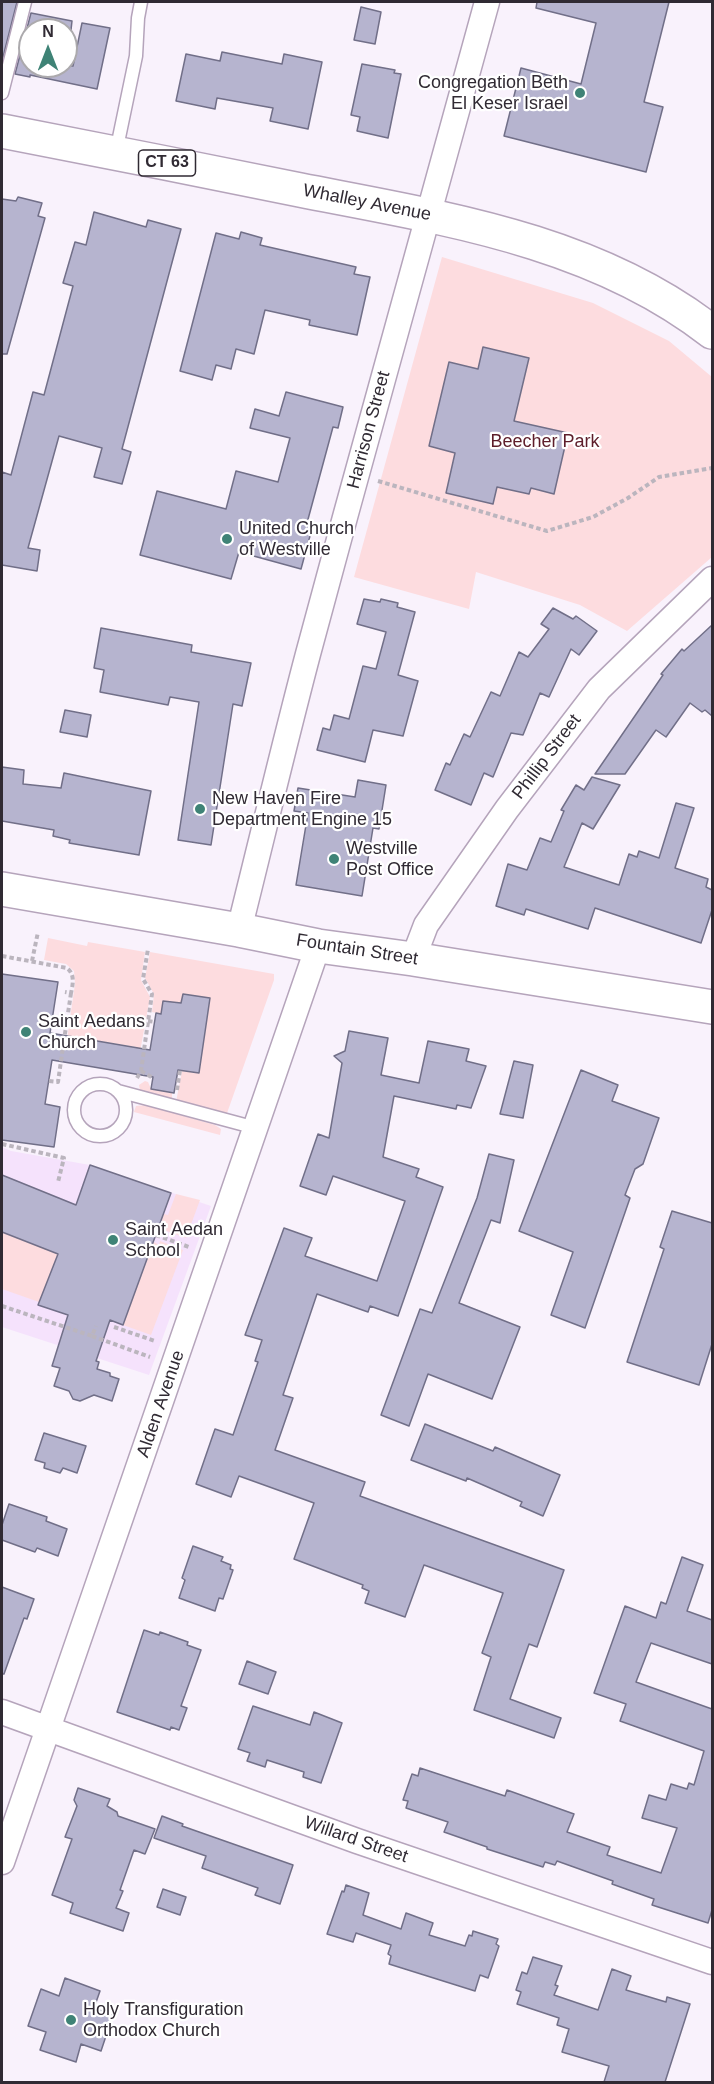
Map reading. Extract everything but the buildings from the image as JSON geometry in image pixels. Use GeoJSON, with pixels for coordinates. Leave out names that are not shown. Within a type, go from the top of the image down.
{"type":"FeatureCollection","features":[{"type":"Feature","properties":{"kind":"main road","name":"Whalley Avenue"},"geometry":{"type":"LineString","coordinates":[[2,131],[430,216],[535,242],[606,269],[670,302],[712,332]]}},
{"type":"Feature","properties":{"kind":"main road","name":"Fountain Street"},"geometry":{"type":"LineString","coordinates":[[2,889],[318,946],[712,1007]]}},
{"type":"Feature","properties":{"kind":"street","name":"Harrison Street"},"geometry":{"type":"LineString","coordinates":[[238,930],[314,633],[487,2]]}},
{"type":"Feature","properties":{"kind":"street","name":"Phillip Street"},"geometry":{"type":"LineString","coordinates":[[413,959],[426,925],[507,809],[599,689],[712,579]]}},
{"type":"Feature","properties":{"kind":"street","name":"Alden Avenue"},"geometry":{"type":"LineString","coordinates":[[2,1863],[318,946]]}},
{"type":"Feature","properties":{"kind":"street","name":"Willard Street"},"geometry":{"type":"LineString","coordinates":[[2,1712],[357,1841],[712,1962]]}},
{"type":"Feature","properties":{"kind":"lane"},"geometry":{"type":"LineString","coordinates":[[2,93],[25,2]]}},
{"type":"Feature","properties":{"kind":"lane"},"geometry":{"type":"LineString","coordinates":[[116,153],[136,56],[141,2]]}},
{"type":"Feature","properties":{"kind":"lane"},"geometry":{"type":"LineString","coordinates":[[118,1090],[126,1106],[126,1115],[117,1130],[109,1135],[92,1136],[77,1125],[74,1117],[75,1100],[79,1093],[94,1084],[110,1086],[256,1128]]}},
{"type":"Feature","properties":{"kind":"path"},"geometry":{"type":"LineString","coordinates":[[375,480],[547,531],[593,517],[628,498],[659,477],[712,468]]}},
{"type":"Feature","properties":{"kind":"path"},"geometry":{"type":"LineString","coordinates":[[32,961],[38,932]]}},
{"type":"Feature","properties":{"kind":"path"},"geometry":{"type":"LineString","coordinates":[[148,949],[143,979],[152,994],[141,1071],[153,1078]]}},
{"type":"Feature","properties":{"kind":"path"},"geometry":{"type":"LineString","coordinates":[[2,956],[63,966],[71,971],[73,978],[58,1082],[49,1081]]}},
{"type":"Feature","properties":{"kind":"path"},"geometry":{"type":"LineString","coordinates":[[65,992],[70,993]]}},
{"type":"Feature","properties":{"kind":"path"},"geometry":{"type":"LineString","coordinates":[[148,1021],[155,1022]]}},
{"type":"Feature","properties":{"kind":"path"},"geometry":{"type":"LineString","coordinates":[[63,1047],[79,1046]]}},
{"type":"Feature","properties":{"kind":"path"},"geometry":{"type":"LineString","coordinates":[[2,1144],[64,1158],[58,1182]]}},
{"type":"Feature","properties":{"kind":"path"},"geometry":{"type":"LineString","coordinates":[[156,1235],[189,1247]]}},
{"type":"Feature","properties":{"kind":"path"},"geometry":{"type":"LineString","coordinates":[[2,1306],[150,1357]]}},
{"type":"Feature","properties":{"kind":"path"},"geometry":{"type":"LineString","coordinates":[[92,1336],[96,1326]]}},
{"type":"Feature","properties":{"kind":"path"},"geometry":{"type":"LineString","coordinates":[[114,1327],[155,1341]]}},
{"type":"Feature","properties":{"kind":"shaded area"},"geometry":{"type":"Polygon","coordinates":[[[2,1147],[11,1151],[90,1165],[211,1206],[149,1375],[2,1327],[2,1147]]]}},
{"type":"Feature","properties":{"kind":"green space","name":"Beecher Park"},"geometry":{"type":"Polygon","coordinates":[[[442,257],[593,303],[669,341],[712,377],[712,557],[627,631],[580,605],[476,572],[469,609],[354,577],[442,257]]]}},
{"type":"Feature","properties":{"kind":"green space"},"geometry":{"type":"Polygon","coordinates":[[[48,938],[87,946],[88,942],[145,952],[141,980],[150,997],[136,1074],[132,1074],[136,1047],[81,1038],[66,1046],[75,984],[74,971],[66,964],[44,960],[48,938]]]}},
{"type":"Feature","properties":{"kind":"green space"},"geometry":{"type":"Polygon","coordinates":[[[150,952],[274,974],[274,980],[226,1116],[176,1102],[182,1071],[199,1073],[210,999],[183,994],[181,1003],[163,1001],[161,1014],[152,1012],[154,994],[145,978],[150,952]]]}},
{"type":"Feature","properties":{"kind":"green space"},"geometry":{"type":"Polygon","coordinates":[[[145,1081],[151,1089],[172,1093],[172,1100],[140,1091],[139,1085],[145,1081]]]}},
{"type":"Feature","properties":{"kind":"green space"},"geometry":{"type":"Polygon","coordinates":[[[146,1105],[215,1125],[221,1129],[220,1135],[134,1112],[136,1106],[146,1105]]]}},
{"type":"Feature","properties":{"kind":"green space"},"geometry":{"type":"Polygon","coordinates":[[[176,1194],[200,1200],[186,1238],[161,1229],[160,1224],[164,1214],[168,1215],[176,1194]]]}},
{"type":"Feature","properties":{"kind":"green space"},"geometry":{"type":"Polygon","coordinates":[[[73,1214],[39,1302],[2,1289],[2,1232],[28,1242],[73,1214]]]}},
{"type":"Feature","properties":{"kind":"green space"},"geometry":{"type":"Polygon","coordinates":[[[160,1241],[183,1250],[151,1335],[123,1325],[154,1242],[159,1245],[160,1241]]]}},
{"type":"Feature","properties":{"kind":"place","name":"Congregation Beth El Keser Israel"},"geometry":{"type":"Point","coordinates":[580,93]}},
{"type":"Feature","properties":{"kind":"place","name":"United Church of Westville"},"geometry":{"type":"Point","coordinates":[227,539]}},
{"type":"Feature","properties":{"kind":"place","name":"New Haven Fire Department Engine 15"},"geometry":{"type":"Point","coordinates":[200,809]}},
{"type":"Feature","properties":{"kind":"place","name":"Westville Post Office"},"geometry":{"type":"Point","coordinates":[334,859]}},
{"type":"Feature","properties":{"kind":"place","name":"Saint Aedans Church"},"geometry":{"type":"Point","coordinates":[26,1032]}},
{"type":"Feature","properties":{"kind":"place","name":"Saint Aedan School"},"geometry":{"type":"Point","coordinates":[113,1240]}},
{"type":"Feature","properties":{"kind":"place","name":"Holy Transfiguration Orthodox Church"},"geometry":{"type":"Point","coordinates":[71,2020]}}]}
